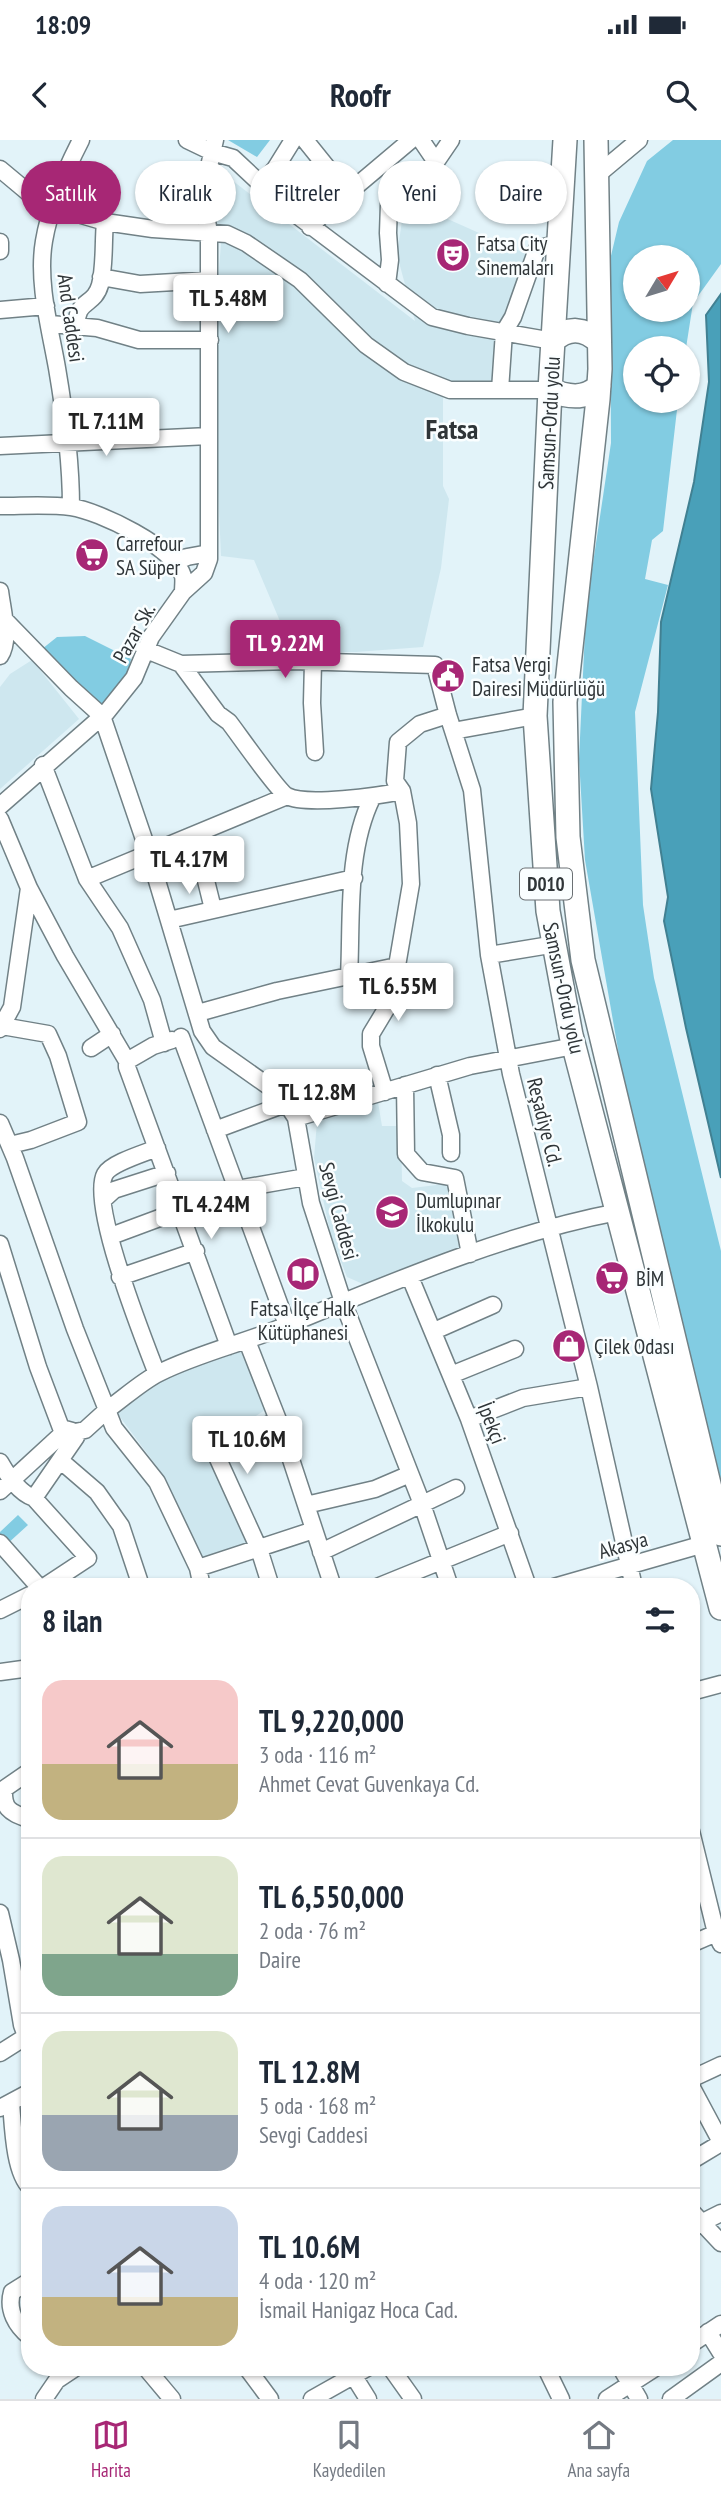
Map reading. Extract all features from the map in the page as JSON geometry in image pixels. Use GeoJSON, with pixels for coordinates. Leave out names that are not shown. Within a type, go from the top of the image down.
{"type":"FeatureCollection","features":[{"type":"Feature","properties":{"kind":"highway","name":"Samsun-Ordu yolu"},"geometry":{"type":"LineString","coordinates":[[565,140],[535,716],[548,911],[574,1046],[618,1212],[713,1539]]}},
{"type":"Feature","properties":{"kind":"highway","name":"Samsun-Ordu yolu"},"geometry":{"type":"LineString","coordinates":[[596,140],[599,386],[565,702],[568,837],[583,960],[713,1539],[721,1608]]}},
{"type":"Feature","properties":{"kind":"highway"},"geometry":{"type":"LineString","coordinates":[[553,341],[566,332],[576,330],[585,331],[599,342]]}},
{"type":"Feature","properties":{"kind":"highway"},"geometry":{"type":"LineString","coordinates":[[550,390],[574,396],[586,395],[599,386]]}},
{"type":"Feature","properties":{"kind":"street","name":"And Caddesi"},"geometry":{"type":"LineString","coordinates":[[70,161],[81,140]]}},
{"type":"Feature","properties":{"kind":"street"},"geometry":{"type":"LineString","coordinates":[[187,140],[213,146],[233,158],[250,175]]}},
{"type":"Feature","properties":{"kind":"street"},"geometry":{"type":"LineString","coordinates":[[269,161],[281,140]]}},
{"type":"Feature","properties":{"kind":"street"},"geometry":{"type":"LineString","coordinates":[[280,161],[293,140]]}},
{"type":"Feature","properties":{"kind":"street"},"geometry":{"type":"LineString","coordinates":[[364,180],[411,140]]}},
{"type":"Feature","properties":{"kind":"street"},"geometry":{"type":"LineString","coordinates":[[421,140],[435,161]]}},
{"type":"Feature","properties":{"kind":"street"},"geometry":{"type":"LineString","coordinates":[[437,161],[451,140]]}},
{"type":"Feature","properties":{"kind":"street"},"geometry":{"type":"LineString","coordinates":[[596,176],[639,140]]}},
{"type":"Feature","properties":{"kind":"street"},"geometry":{"type":"LineString","coordinates":[[314,143],[326,161]]}},
{"type":"Feature","properties":{"kind":"street","name":"Pazar Sk."},"geometry":{"type":"LineString","coordinates":[[0,805],[102,716],[134,678],[151,638],[183,590],[204,573],[209,553],[210,280],[209,234],[202,193],[213,146]]}},
{"type":"Feature","properties":{"kind":"street"},"geometry":{"type":"LineString","coordinates":[[0,169],[21,186]]}},
{"type":"Feature","properties":{"kind":"street","name":"And Caddesi"},"geometry":{"type":"LineString","coordinates":[[49,224],[42,258],[46,306],[68,442],[71,507]]}},
{"type":"Feature","properties":{"kind":"street"},"geometry":{"type":"LineString","coordinates":[[77,327],[76,315],[83,305],[92,299],[99,287],[105,224]]}},
{"type":"Feature","properties":{"kind":"street"},"geometry":{"type":"LineString","coordinates":[[121,224],[227,234],[246,243],[300,280],[366,345],[404,372],[450,390],[550,390]]}},
{"type":"Feature","properties":{"kind":"street"},"geometry":{"type":"LineString","coordinates":[[306,224],[432,317],[553,341]]}},
{"type":"Feature","properties":{"kind":"street"},"geometry":{"type":"LineString","coordinates":[[310,227],[313,224]]}},
{"type":"Feature","properties":{"kind":"street"},"geometry":{"type":"LineString","coordinates":[[387,284],[390,260],[389,224]]}},
{"type":"Feature","properties":{"kind":"street"},"geometry":{"type":"LineString","coordinates":[[0,242],[0,251]]}},
{"type":"Feature","properties":{"kind":"street"},"geometry":{"type":"LineString","coordinates":[[500,390],[504,332],[513,317],[537,249],[559,243]]}},
{"type":"Feature","properties":{"kind":"street"},"geometry":{"type":"LineString","coordinates":[[101,277],[140,284],[210,280]]}},
{"type":"Feature","properties":{"kind":"street"},"geometry":{"type":"LineString","coordinates":[[0,310],[46,306]]}},
{"type":"Feature","properties":{"kind":"street"},"geometry":{"type":"LineString","coordinates":[[50,324],[97,328],[139,340],[210,340]]}},
{"type":"Feature","properties":{"kind":"street"},"geometry":{"type":"LineString","coordinates":[[0,446],[209,436]]}},
{"type":"Feature","properties":{"kind":"street"},"geometry":{"type":"LineString","coordinates":[[0,506],[71,507],[104,517],[136,532],[175,562],[184,577],[183,590]]}},
{"type":"Feature","properties":{"kind":"street"},"geometry":{"type":"LineString","coordinates":[[175,562],[187,556],[209,553]]}},
{"type":"Feature","properties":{"kind":"street"},"geometry":{"type":"LineString","coordinates":[[0,591],[5,649],[0,656]]}},
{"type":"Feature","properties":{"kind":"street"},"geometry":{"type":"LineString","coordinates":[[3,618],[102,716]]}},
{"type":"Feature","properties":{"kind":"street"},"geometry":{"type":"LineString","coordinates":[[145,649],[181,664],[313,662],[315,752]]}},
{"type":"Feature","properties":{"kind":"street","name":"Reşadiye Cd."},"geometry":{"type":"LineString","coordinates":[[313,662],[435,665],[472,790],[489,955],[508,1058],[589,1387],[632,1578]]}},
{"type":"Feature","properties":{"kind":"street"},"geometry":{"type":"LineString","coordinates":[[181,664],[218,714],[229,722],[287,796],[305,801],[372,798],[401,791]]}},
{"type":"Feature","properties":{"kind":"street","name":"Sevgi Caddesi"},"geometry":{"type":"LineString","coordinates":[[102,716],[149,854],[202,1031],[213,1047],[281,1095],[296,1118],[311,1203],[343,1302],[422,1504],[447,1578]]}},
{"type":"Feature","properties":{"kind":"street"},"geometry":{"type":"LineString","coordinates":[[385,1092],[371,1046],[371,1034],[400,986],[395,967],[411,884],[408,823],[401,791],[395,781],[398,742],[420,723],[535,716]]}},
{"type":"Feature","properties":{"kind":"street"},"geometry":{"type":"LineString","coordinates":[[44,766],[88,879],[120,928],[152,1000],[164,1043]]}},
{"type":"Feature","properties":{"kind":"street"},"geometry":{"type":"LineString","coordinates":[[88,879],[287,796]]}},
{"type":"Feature","properties":{"kind":"street"},"geometry":{"type":"LineString","coordinates":[[349,977],[357,849],[364,817],[372,798]]}},
{"type":"Feature","properties":{"kind":"street"},"geometry":{"type":"LineString","coordinates":[[0,819],[29,888],[65,956],[127,1061],[229,1346]]}},
{"type":"Feature","properties":{"kind":"street"},"geometry":{"type":"LineString","coordinates":[[195,836],[213,909]]}},
{"type":"Feature","properties":{"kind":"street"},"geometry":{"type":"LineString","coordinates":[[169,920],[354,878]]}},
{"type":"Feature","properties":{"kind":"street"},"geometry":{"type":"LineString","coordinates":[[10,1145],[78,1122],[58,1056],[48,1034],[1,1027],[12,1007],[29,888]]}},
{"type":"Feature","properties":{"kind":"street"},"geometry":{"type":"LineString","coordinates":[[489,955],[556,944]]}},
{"type":"Feature","properties":{"kind":"street"},"geometry":{"type":"LineString","coordinates":[[127,1061],[153,1046],[181,1037],[200,1019],[277,991],[395,967]]}},
{"type":"Feature","properties":{"kind":"street"},"geometry":{"type":"LineString","coordinates":[[91,1048],[112,1034]]}},
{"type":"Feature","properties":{"kind":"street"},"geometry":{"type":"LineString","coordinates":[[181,1037],[287,1325]]}},
{"type":"Feature","properties":{"kind":"street"},"geometry":{"type":"LineString","coordinates":[[296,1118],[437,1076],[508,1058],[574,1046]]}},
{"type":"Feature","properties":{"kind":"street"},"geometry":{"type":"LineString","coordinates":[[437,1076],[451,1135],[452,1153]]}},
{"type":"Feature","properties":{"kind":"street"},"geometry":{"type":"LineString","coordinates":[[405,1085],[406,1154],[422,1172],[455,1178],[471,1254]]}},
{"type":"Feature","properties":{"kind":"street"},"geometry":{"type":"LineString","coordinates":[[215,1130],[288,1103]]}},
{"type":"Feature","properties":{"kind":"street"},"geometry":{"type":"LineString","coordinates":[[0,1123],[75,1329],[114,1427],[157,1482],[198,1568],[200,1578]]}},
{"type":"Feature","properties":{"kind":"street"},"geometry":{"type":"LineString","coordinates":[[157,1374],[120,1277],[101,1191],[103,1176],[109,1168],[158,1148]]}},
{"type":"Feature","properties":{"kind":"street"},"geometry":{"type":"LineString","coordinates":[[103,1200],[114,1190],[167,1173]]}},
{"type":"Feature","properties":{"kind":"street"},"geometry":{"type":"LineString","coordinates":[[237,1189],[306,1177]]}},
{"type":"Feature","properties":{"kind":"street"},"geometry":{"type":"LineString","coordinates":[[111,1236],[181,1210]]}},
{"type":"Feature","properties":{"kind":"street"},"geometry":{"type":"LineString","coordinates":[[6,1486],[61,1435],[85,1430],[107,1410],[157,1374],[471,1254],[550,1229],[618,1212]]}},
{"type":"Feature","properties":{"kind":"street"},"geometry":{"type":"LineString","coordinates":[[0,1244],[38,1367],[61,1428],[72,1431],[76,1437],[34,1499]]}},
{"type":"Feature","properties":{"kind":"street"},"geometry":{"type":"LineString","coordinates":[[120,1277],[195,1251]]}},
{"type":"Feature","properties":{"kind":"street","name":"İpekçi"},"geometry":{"type":"LineString","coordinates":[[410,1276],[469,1419],[525,1578]]}},
{"type":"Feature","properties":{"kind":"street"},"geometry":{"type":"LineString","coordinates":[[434,1331],[493,1305]]}},
{"type":"Feature","properties":{"kind":"street"},"geometry":{"type":"LineString","coordinates":[[247,1341],[278,1420],[330,1578]]}},
{"type":"Feature","properties":{"kind":"street"},"geometry":{"type":"LineString","coordinates":[[452,1375],[514,1349]]}},
{"type":"Feature","properties":{"kind":"street"},"geometry":{"type":"LineString","coordinates":[[469,1419],[523,1398],[589,1387]]}},
{"type":"Feature","properties":{"kind":"street"},"geometry":{"type":"LineString","coordinates":[[268,1578],[259,1549],[214,1450],[278,1420]]}},
{"type":"Feature","properties":{"kind":"street"},"geometry":{"type":"LineString","coordinates":[[61,1461],[97,1492],[121,1526],[138,1578]]}},
{"type":"Feature","properties":{"kind":"street"},"geometry":{"type":"LineString","coordinates":[[0,1462],[6,1486],[34,1499],[88,1558],[58,1578]]}},
{"type":"Feature","properties":{"kind":"street"},"geometry":{"type":"LineString","coordinates":[[306,1505],[375,1489],[410,1474]]}},
{"type":"Feature","properties":{"kind":"street"},"geometry":{"type":"LineString","coordinates":[[321,1552],[457,1488]]}},
{"type":"Feature","properties":{"kind":"street"},"geometry":{"type":"LineString","coordinates":[[198,1568],[314,1530]]}},
{"type":"Feature","properties":{"kind":"street"},"geometry":{"type":"LineString","coordinates":[[399,1578],[510,1533]]}},
{"type":"Feature","properties":{"kind":"street","name":"Akasya"},"geometry":{"type":"LineString","coordinates":[[583,1578],[713,1539]]}},
{"type":"Feature","properties":{"kind":"street"},"geometry":{"type":"LineString","coordinates":[[0,1543],[31,1578]]}},
{"type":"Feature","properties":{"kind":"street"},"geometry":{"type":"LineString","coordinates":[[0,1610],[21,1600]]}},
{"type":"Feature","properties":{"kind":"street"},"geometry":{"type":"LineString","coordinates":[[0,1672],[21,1669]]}},
{"type":"Feature","properties":{"kind":"street"},"geometry":{"type":"LineString","coordinates":[[700,1690],[721,1684]]}},
{"type":"Feature","properties":{"kind":"street"},"geometry":{"type":"LineString","coordinates":[[21,1777],[4,1789],[4,1803],[8,1810],[21,1816]]}},
{"type":"Feature","properties":{"kind":"street"},"geometry":{"type":"LineString","coordinates":[[700,1865],[719,1936],[700,1941]]}},
{"type":"Feature","properties":{"kind":"street"},"geometry":{"type":"LineString","coordinates":[[0,1913],[21,2019]]}},
{"type":"Feature","properties":{"kind":"street"},"geometry":{"type":"LineString","coordinates":[[0,2053],[21,2041]]}},
{"type":"Feature","properties":{"kind":"street"},"geometry":{"type":"LineString","coordinates":[[700,2075],[721,2066]]}},
{"type":"Feature","properties":{"kind":"street"},"geometry":{"type":"LineString","coordinates":[[21,2097],[5,2106],[21,2167]]}},
{"type":"Feature","properties":{"kind":"street"},"geometry":{"type":"LineString","coordinates":[[700,2103],[721,2142],[700,2155]]}},
{"type":"Feature","properties":{"kind":"street"},"geometry":{"type":"LineString","coordinates":[[700,2224],[721,2213]]}},
{"type":"Feature","properties":{"kind":"street"},"geometry":{"type":"LineString","coordinates":[[700,2228],[721,2243]]}},
{"type":"Feature","properties":{"kind":"street"},"geometry":{"type":"LineString","coordinates":[[21,2286],[12,2292],[9,2301],[11,2314],[21,2326]]}},
{"type":"Feature","properties":{"kind":"street"},"geometry":{"type":"LineString","coordinates":[[700,2338],[715,2328],[721,2353]]}},
{"type":"Feature","properties":{"kind":"street"},"geometry":{"type":"LineString","coordinates":[[671,2399],[721,2363]]}},
{"type":"Feature","properties":{"kind":"street"},"geometry":{"type":"LineString","coordinates":[[47,2398],[57,2380],[63,2376]]}},
{"type":"Feature","properties":{"kind":"street"},"geometry":{"type":"LineString","coordinates":[[153,2376],[172,2399]]}},
{"type":"Feature","properties":{"kind":"street"},"geometry":{"type":"LineString","coordinates":[[257,2376],[270,2399]]}},
{"type":"Feature","properties":{"kind":"street"},"geometry":{"type":"LineString","coordinates":[[312,2399],[351,2376]]}},
{"type":"Feature","properties":{"kind":"street"},"geometry":{"type":"LineString","coordinates":[[361,2376],[368,2399]]}},
{"type":"Feature","properties":{"kind":"street"},"geometry":{"type":"LineString","coordinates":[[397,2376],[413,2399]]}},
{"type":"Feature","properties":{"kind":"street"},"geometry":{"type":"LineString","coordinates":[[550,2376],[561,2399]]}},
{"type":"Feature","properties":{"kind":"street"},"geometry":{"type":"LineString","coordinates":[[626,2376],[639,2399]]}},
{"type":"Feature","properties":{"kind":"street"},"geometry":{"type":"LineString","coordinates":[[607,2399],[642,2376]]}},
{"type":"Feature","properties":{"kind":"shaded area"},"geometry":{"type":"Polygon","coordinates":[[[228,140],[270,140],[257,157],[228,140]]]}},
{"type":"Feature","properties":{"kind":"shaded area"},"geometry":{"type":"Polygon","coordinates":[[[673,140],[721,140],[721,264],[700,293],[700,245],[623,245],[623,322],[690,322],[688,336],[623,336],[623,413],[677,413],[663,531],[652,540],[645,579],[668,585],[635,712],[643,905],[654,978],[721,1251],[721,1492],[635,1147],[585,860],[579,759],[586,610],[611,443],[610,260],[619,222],[647,161],[673,140]]]}},
{"type":"Feature","properties":{"kind":"shaded area"},"geometry":{"type":"Polygon","coordinates":[[[236,183],[250,194],[250,224],[289,224],[415,321],[397,255],[402,224],[459,224],[531,256],[496,344],[492,382],[457,385],[443,390],[443,486],[449,499],[441,568],[423,647],[356,652],[293,652],[254,560],[221,556],[212,354],[221,244],[215,224],[236,224],[236,183]]]}},
{"type":"Feature","properties":{"kind":"shaded area"},"geometry":{"type":"Polygon","coordinates":[[[721,294],[721,1178],[664,921],[668,897],[651,789],[658,712],[661,622],[694,482],[709,382],[706,315],[721,294]]]}},
{"type":"Feature","properties":{"kind":"shaded area"},"geometry":{"type":"Polygon","coordinates":[[[85,636],[131,659],[128,674],[102,707],[42,649],[57,637],[85,636]]]}},
{"type":"Feature","properties":{"kind":"shaded area"},"geometry":{"type":"Polygon","coordinates":[[[32,660],[79,719],[0,789],[0,687],[10,674],[32,660]]]}},
{"type":"Feature","properties":{"kind":"shaded area","name":"Dumlupınar İlkokulu"},"geometry":{"type":"Polygon","coordinates":[[[378,1102],[382,1126],[401,1126],[402,1181],[412,1188],[453,1183],[465,1247],[363,1284],[347,1277],[331,1236],[314,1158],[317,1122],[378,1102]]]}},
{"type":"Feature","properties":{"kind":"shaded area"},"geometry":{"type":"Polygon","coordinates":[[[245,1352],[244,1357],[265,1410],[208,1448],[254,1547],[201,1561],[164,1476],[117,1413],[131,1399],[162,1377],[229,1353],[245,1352]]]}},
{"type":"Feature","properties":{"kind":"shaded area"},"geometry":{"type":"Polygon","coordinates":[[[18,1515],[28,1525],[6,1545],[0,1539],[0,1532],[18,1515]]]}},
{"type":"Feature","properties":{"kind":"place","name":"Fatsa City Sinemaları"},"geometry":{"type":"Point","coordinates":[453,255]}},
{"type":"Feature","properties":{"kind":"place","name":"Carrefour SA Süper"},"geometry":{"type":"Point","coordinates":[92,555]}},
{"type":"Feature","properties":{"kind":"place","name":"Fatsa Vergi Dairesi Müdürlüğü"},"geometry":{"type":"Point","coordinates":[448,676]}},
{"type":"Feature","properties":{"kind":"place","name":"Dumlupınar İlkokulu"},"geometry":{"type":"Point","coordinates":[392,1212]}},
{"type":"Feature","properties":{"kind":"place","name":"Fatsa İlçe Halk Kütüphanesi"},"geometry":{"type":"Point","coordinates":[303,1274]}},
{"type":"Feature","properties":{"kind":"place","name":"BİM"},"geometry":{"type":"Point","coordinates":[612,1278]}},
{"type":"Feature","properties":{"kind":"place","name":"Çilek Odası"},"geometry":{"type":"Point","coordinates":[569,1346]}},
{"type":"Feature","properties":{"kind":"district","name":"Fatsa"},"geometry":{"type":"Point","coordinates":[452,428]}}]}
